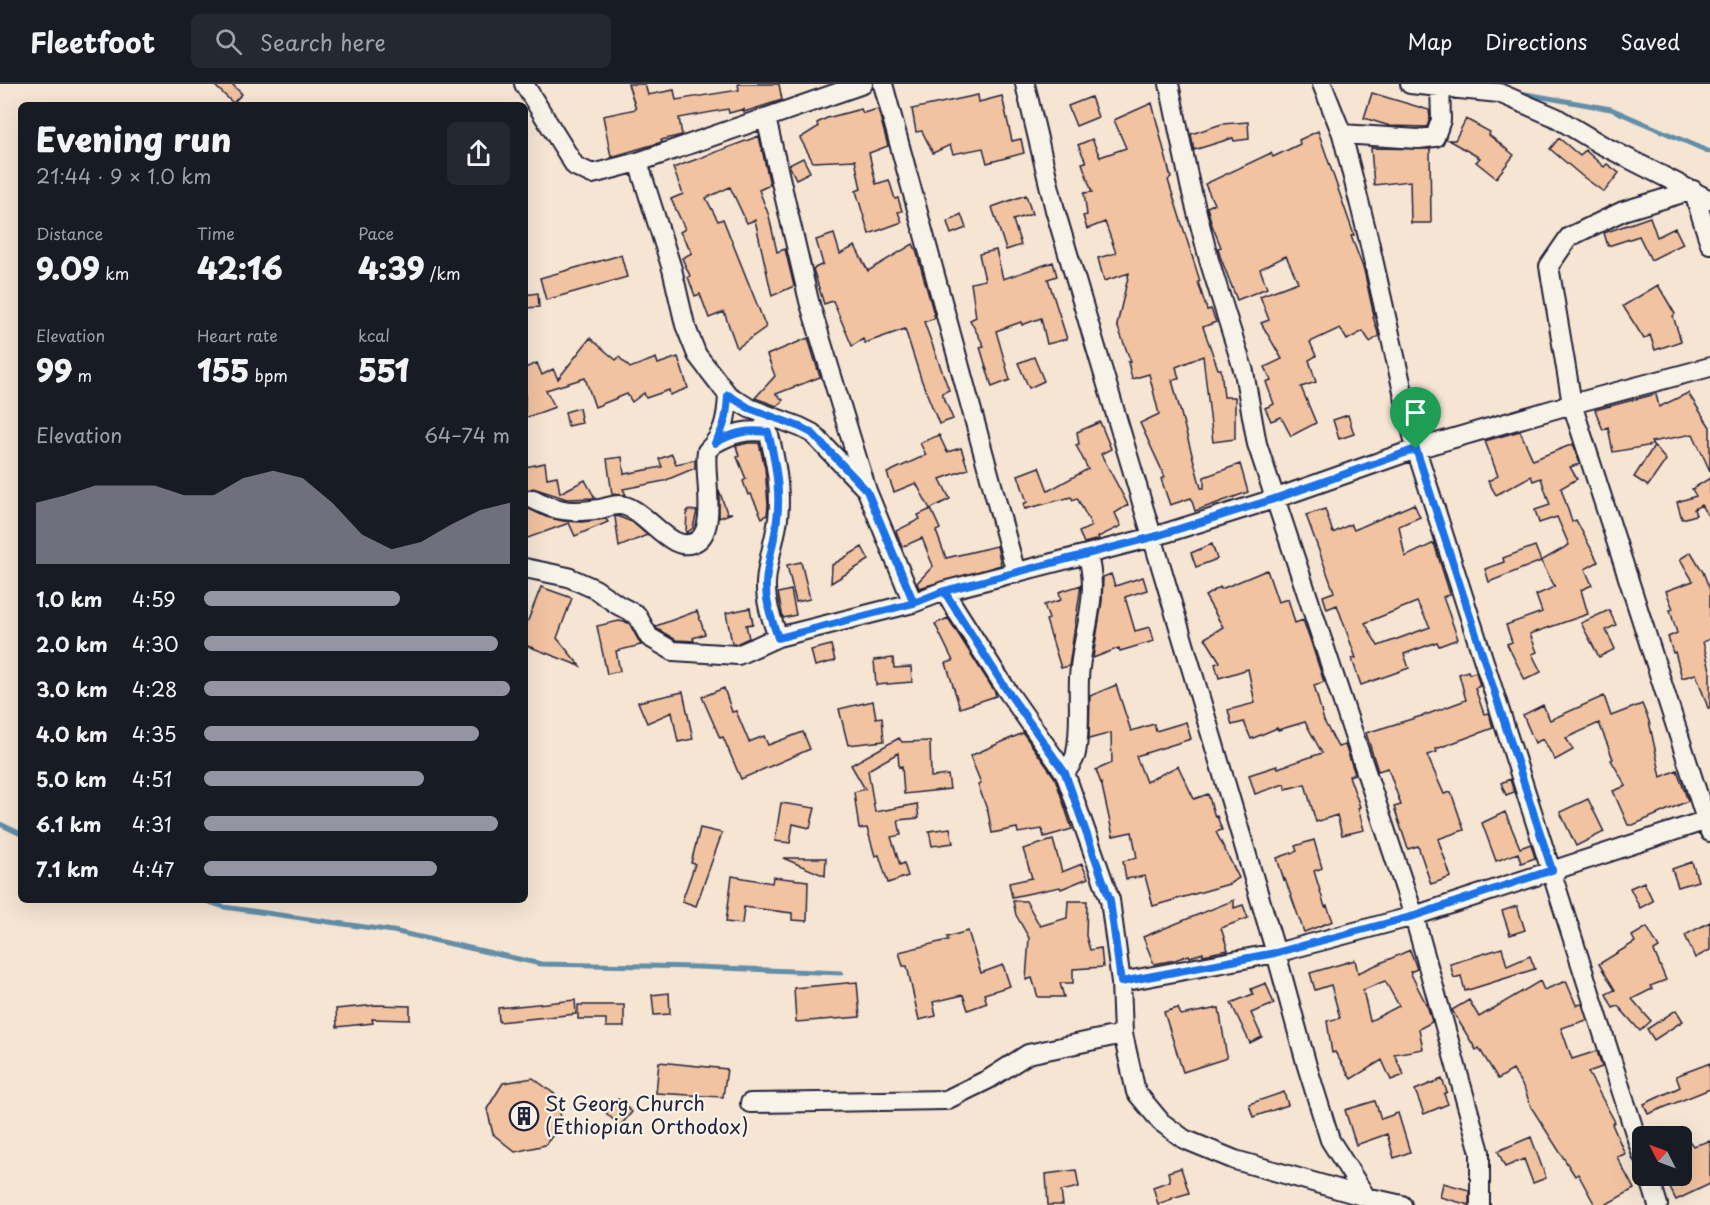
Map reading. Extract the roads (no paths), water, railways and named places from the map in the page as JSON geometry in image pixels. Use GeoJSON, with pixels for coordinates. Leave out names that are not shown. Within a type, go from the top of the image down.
{"type":"FeatureCollection","features":[{"type":"Feature","properties":{"kind":"street"},"geometry":{"type":"LineString","coordinates":[[524,84],[575,166],[592,174],[638,162],[863,84]]}},
{"type":"Feature","properties":{"kind":"street"},"geometry":{"type":"LineString","coordinates":[[883,84],[1016,573]]}},
{"type":"Feature","properties":{"kind":"street"},"geometry":{"type":"LineString","coordinates":[[1025,84],[1055,210],[1330,1140],[1366,1197]]}},
{"type":"Feature","properties":{"kind":"street"},"geometry":{"type":"LineString","coordinates":[[1170,84],[1185,163],[1209,260],[1244,372],[1257,444],[1414,916],[1480,1152],[1480,1205]]}},
{"type":"Feature","properties":{"kind":"street"},"geometry":{"type":"LineString","coordinates":[[1322,84],[1342,134],[1378,279],[1416,449],[1633,1126]]}},
{"type":"Feature","properties":{"kind":"street"},"geometry":{"type":"LineString","coordinates":[[1410,84],[1499,93],[1555,117],[1600,144],[1710,200]]}},
{"type":"Feature","properties":{"kind":"street"},"geometry":{"type":"LineString","coordinates":[[1342,134],[1418,139],[1435,137],[1441,120],[1440,86]]}},
{"type":"Feature","properties":{"kind":"street"},"geometry":{"type":"LineString","coordinates":[[766,118],[809,301],[867,491],[914,603]]}},
{"type":"Feature","properties":{"kind":"street"},"geometry":{"type":"LineString","coordinates":[[638,162],[672,270],[685,325],[697,355],[728,395],[749,408],[812,433],[867,491]]}},
{"type":"Feature","properties":{"kind":"street"},"geometry":{"type":"LineString","coordinates":[[1693,190],[1710,244]]}},
{"type":"Feature","properties":{"kind":"street"},"geometry":{"type":"LineString","coordinates":[[1121,982],[1275,953],[1414,916],[1552,870],[1709,824],[1572,404],[1549,266],[1569,237],[1623,211],[1693,190]]}},
{"type":"Feature","properties":{"kind":"street"},"geometry":{"type":"LineString","coordinates":[[528,569],[568,577],[595,589],[637,615],[649,637],[673,651],[738,655],[778,638],[914,603],[944,591],[1153,537],[1274,499],[1416,449],[1710,367]]}},
{"type":"Feature","properties":{"kind":"street"},"geometry":{"type":"LineString","coordinates":[[533,499],[550,508],[564,510],[588,511],[617,504],[636,511],[672,540],[685,544],[698,541],[705,532],[709,505],[707,452],[723,430],[727,416],[728,395]]}},
{"type":"Feature","properties":{"kind":"street"},"geometry":{"type":"LineString","coordinates":[[763,414],[774,452],[778,487],[778,518],[766,584],[768,607],[778,638]]}},
{"type":"Feature","properties":{"kind":"street"},"geometry":{"type":"LineString","coordinates":[[715,443],[729,435],[747,430],[768,432]]}},
{"type":"Feature","properties":{"kind":"street"},"geometry":{"type":"LineString","coordinates":[[1065,773],[1076,756],[1079,676],[1085,628],[1092,599],[1092,568],[1087,554]]}},
{"type":"Feature","properties":{"kind":"street"},"geometry":{"type":"LineString","coordinates":[[944,591],[1006,689],[1065,773],[1110,900],[1121,982],[1123,1034],[1136,1092],[1161,1122],[1184,1139],[1235,1160],[1346,1198],[1366,1197],[1402,1205]]}},
{"type":"Feature","properties":{"kind":"street"},"geometry":{"type":"LineString","coordinates":[[750,1103],[946,1100],[989,1079],[1028,1054],[1123,1034]]}},
{"type":"Feature","properties":{"kind":"street"},"geometry":{"type":"LineString","coordinates":[[1652,1186],[1659,1205]]}},
{"type":"Feature","properties":{"kind":"waterway"},"geometry":{"type":"LineString","coordinates":[[1520,93],[1611,109],[1710,152]]}},
{"type":"Feature","properties":{"kind":"waterway"},"geometry":{"type":"LineString","coordinates":[[0,824],[18,833]]}},
{"type":"Feature","properties":{"kind":"waterway"},"geometry":{"type":"LineString","coordinates":[[212,903],[224,907],[393,931],[541,964],[841,973]]}},
{"type":"Feature","properties":{"kind":"place","name":"St Georg Church (Ethiopian Orthodox)"},"geometry":{"type":"Point","coordinates":[524,1116]}}]}
